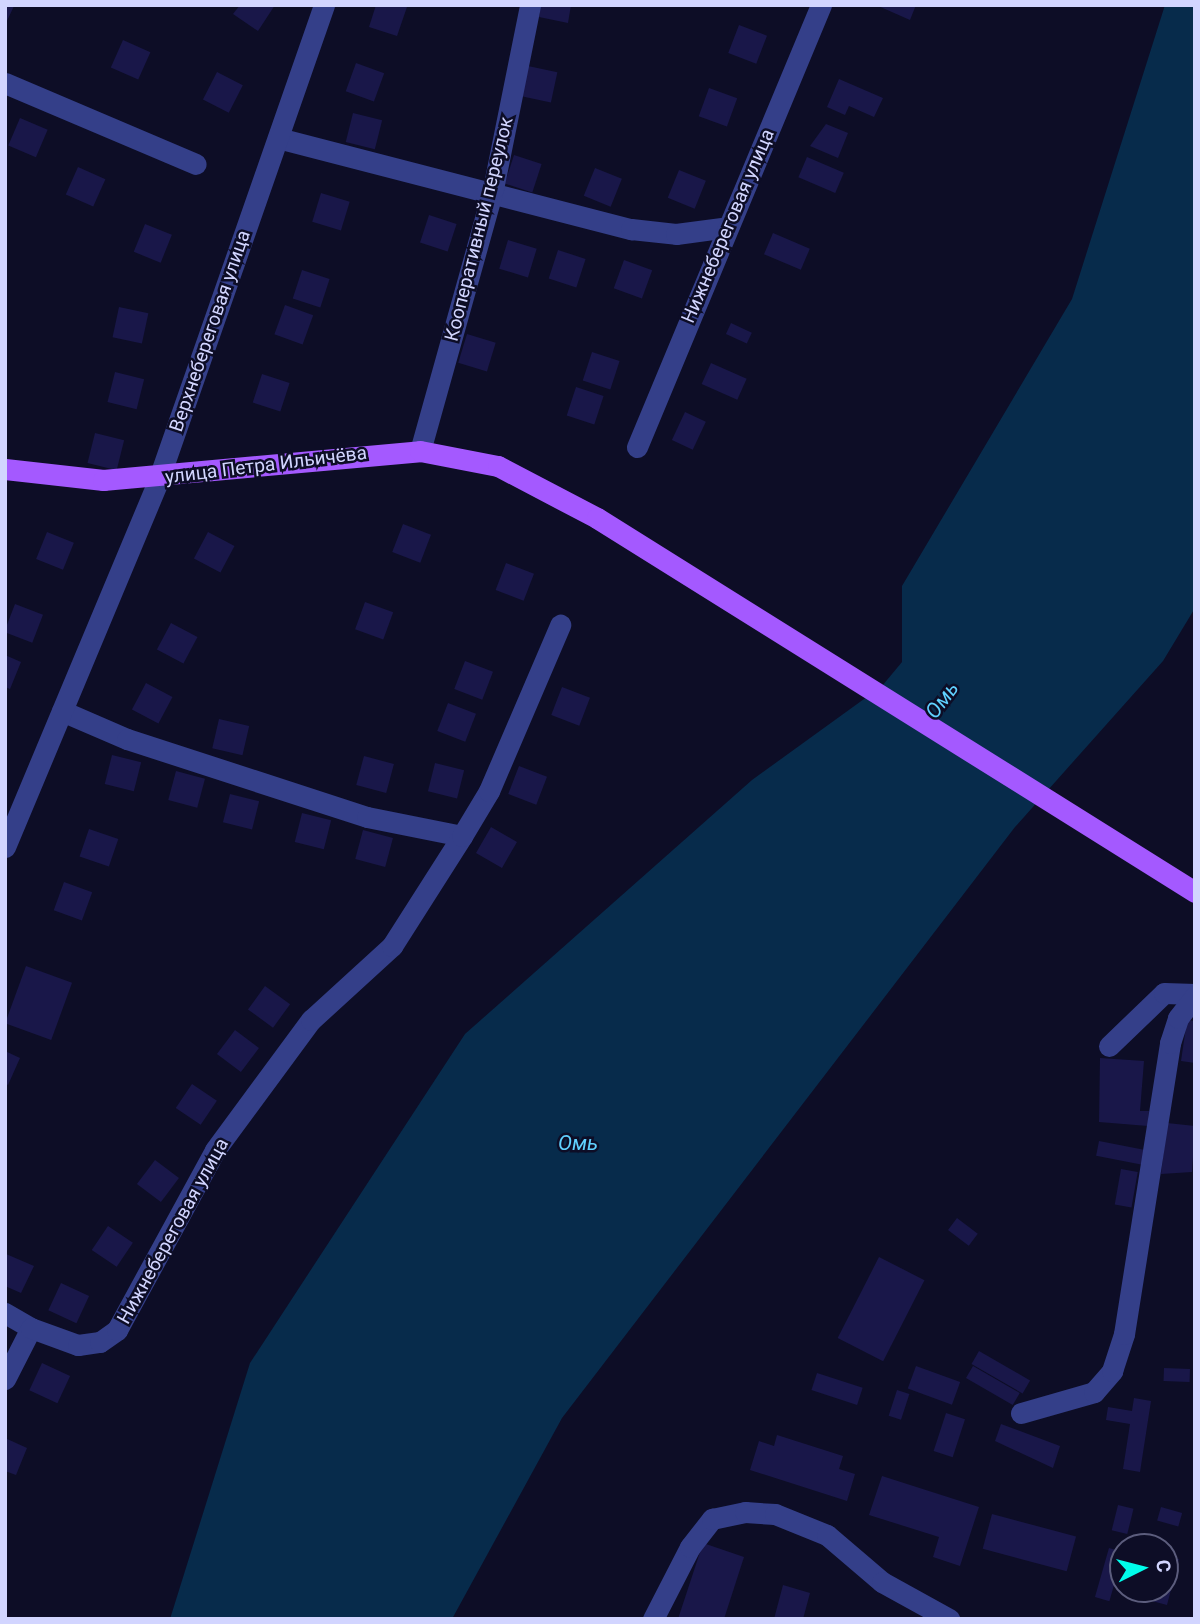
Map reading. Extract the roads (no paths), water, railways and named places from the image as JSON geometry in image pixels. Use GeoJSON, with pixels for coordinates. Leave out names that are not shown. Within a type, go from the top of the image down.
{"type":"FeatureCollection","features":[{"type":"Feature","properties":{"kind":"main road","name":"улица Петра Ильичёва"},"geometry":{"type":"LineString","coordinates":[[5,469],[103,480],[159,478],[310,456],[420,451],[458,455],[529,479],[740,606],[1195,892]]}},
{"type":"Feature","properties":{"kind":"street","name":"Верхнебереговая улица"},"geometry":{"type":"LineString","coordinates":[[5,847],[159,478],[324,5]]}},
{"type":"Feature","properties":{"kind":"street","name":"Кооперативный переулок"},"geometry":{"type":"LineString","coordinates":[[420,451],[493,189],[530,5]]}},
{"type":"Feature","properties":{"kind":"street","name":"Нижнебереговая улица"},"geometry":{"type":"LineString","coordinates":[[637,447],[821,5]]}},
{"type":"Feature","properties":{"kind":"street"},"geometry":{"type":"LineString","coordinates":[[5,83],[196,164]]}},
{"type":"Feature","properties":{"kind":"street"},"geometry":{"type":"LineString","coordinates":[[278,138],[493,189],[631,229],[676,234],[728,227]]}},
{"type":"Feature","properties":{"kind":"street","name":"Нижнебереговая улица"},"geometry":{"type":"LineString","coordinates":[[5,1313],[31,1328],[78,1345],[100,1342],[117,1330],[215,1150],[311,1020],[392,946],[462,835],[501,767],[560,625]]}},
{"type":"Feature","properties":{"kind":"street"},"geometry":{"type":"LineString","coordinates":[[62,711],[127,739],[367,817],[462,835]]}},
{"type":"Feature","properties":{"kind":"street"},"geometry":{"type":"LineString","coordinates":[[1109,1046],[1164,993],[1195,995]]}},
{"type":"Feature","properties":{"kind":"street"},"geometry":{"type":"LineString","coordinates":[[1021,1413],[1094,1392],[1112,1371],[1124,1334],[1170,1043],[1178,1018],[1195,995]]}},
{"type":"Feature","properties":{"kind":"street"},"geometry":{"type":"LineString","coordinates":[[5,1379],[31,1328]]}},
{"type":"Feature","properties":{"kind":"street"},"geometry":{"type":"LineString","coordinates":[[653,1619],[690,1547],[712,1519],[745,1512],[775,1514],[827,1535],[935,1617]]}},
{"type":"Feature","properties":{"kind":"water","name":"Омь"},"geometry":{"type":"Polygon","coordinates":[[[1165,5],[1195,5],[1195,608],[1163,661],[1015,827],[562,1418],[452,1619],[170,1619],[250,1363],[465,1034],[752,780],[882,686],[902,662],[902,586],[1072,299],[1165,5]]]}}]}
